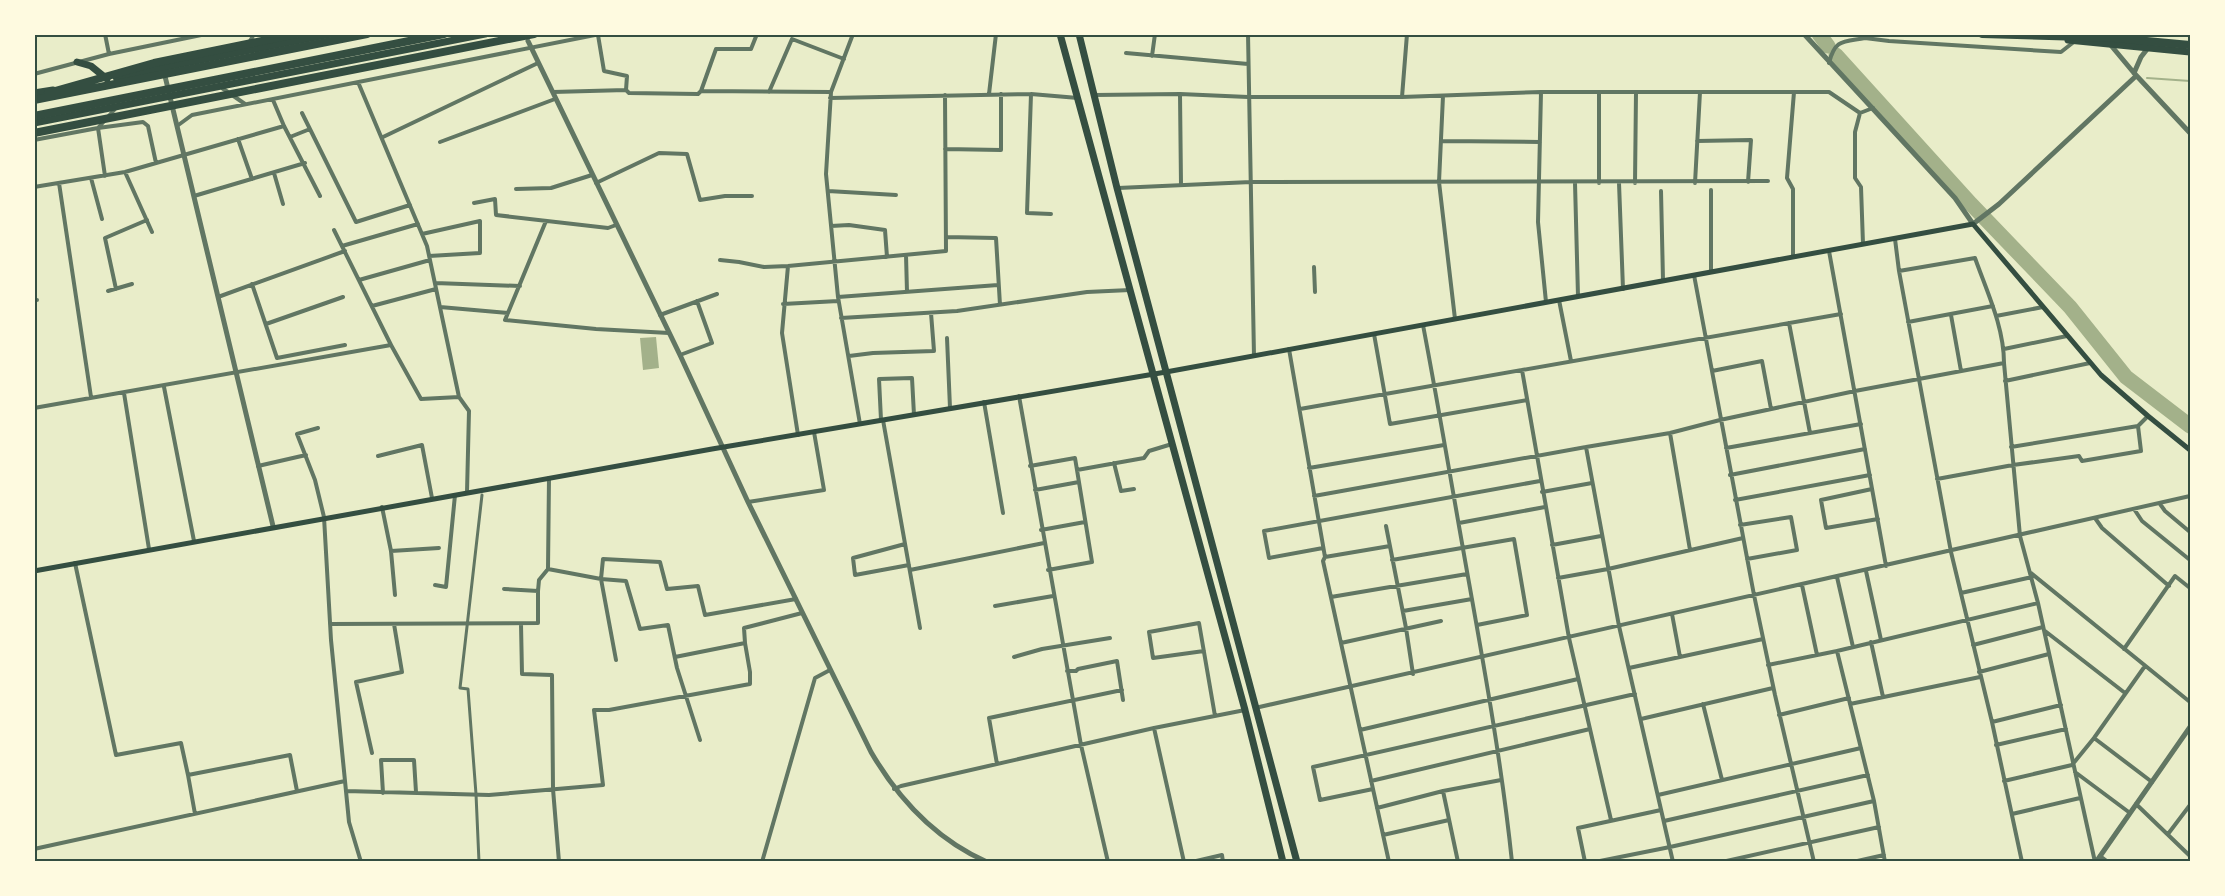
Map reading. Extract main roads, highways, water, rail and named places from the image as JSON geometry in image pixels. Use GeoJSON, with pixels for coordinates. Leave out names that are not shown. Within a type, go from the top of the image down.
{"type":"FeatureCollection","features":[{"type":"Feature","properties":{"kind":"highway"},"geometry":{"type":"LineString","coordinates":[[34,97],[154,63],[296,34]]}},
{"type":"Feature","properties":{"kind":"highway"},"geometry":{"type":"LineString","coordinates":[[34,97],[107,79],[331,34]]}},
{"type":"Feature","properties":{"kind":"highway"},"geometry":{"type":"LineString","coordinates":[[34,97],[367,34]]}},
{"type":"Feature","properties":{"kind":"highway"},"geometry":{"type":"LineString","coordinates":[[34,116],[444,34]]}},
{"type":"Feature","properties":{"kind":"highway"},"geometry":{"type":"LineString","coordinates":[[34,123],[486,34]]}},
{"type":"Feature","properties":{"kind":"highway"},"geometry":{"type":"LineString","coordinates":[[1060,34],[1245,710],[1283,861]]}},
{"type":"Feature","properties":{"kind":"highway"},"geometry":{"type":"LineString","coordinates":[[1079,34],[1117,188],[1297,861]]}},
{"type":"Feature","properties":{"kind":"highway"},"geometry":{"type":"LineString","coordinates":[[1982,34],[2117,38]]}},
{"type":"Feature","properties":{"kind":"highway"},"geometry":{"type":"LineString","coordinates":[[2015,34],[2190,52]]}},
{"type":"Feature","properties":{"kind":"highway"},"geometry":{"type":"LineString","coordinates":[[2082,34],[2190,45]]}},
{"type":"Feature","properties":{"kind":"highway"},"geometry":{"type":"LineString","coordinates":[[34,133],[531,38]]}},
{"type":"Feature","properties":{"kind":"highway"},"geometry":{"type":"LineString","coordinates":[[77,62],[91,66],[107,79]]}},
{"type":"Feature","properties":{"kind":"main road"},"geometry":{"type":"LineString","coordinates":[[34,571],[324,517],[1289,350],[1973,224],[2090,363],[2117,391],[2190,450]]}},
{"type":"Feature","properties":{"kind":"waterway"},"geometry":{"type":"LineString","coordinates":[[1819,34],[1828,46]]}},
{"type":"Feature","properties":{"kind":"waterway"},"geometry":{"type":"LineString","coordinates":[[1836,55],[1971,204],[2070,307],[2126,377],[2190,426]]}},
{"type":"Feature","properties":{"kind":"waterway"},"geometry":{"type":"LineString","coordinates":[[2147,78],[2190,81]]}}]}
